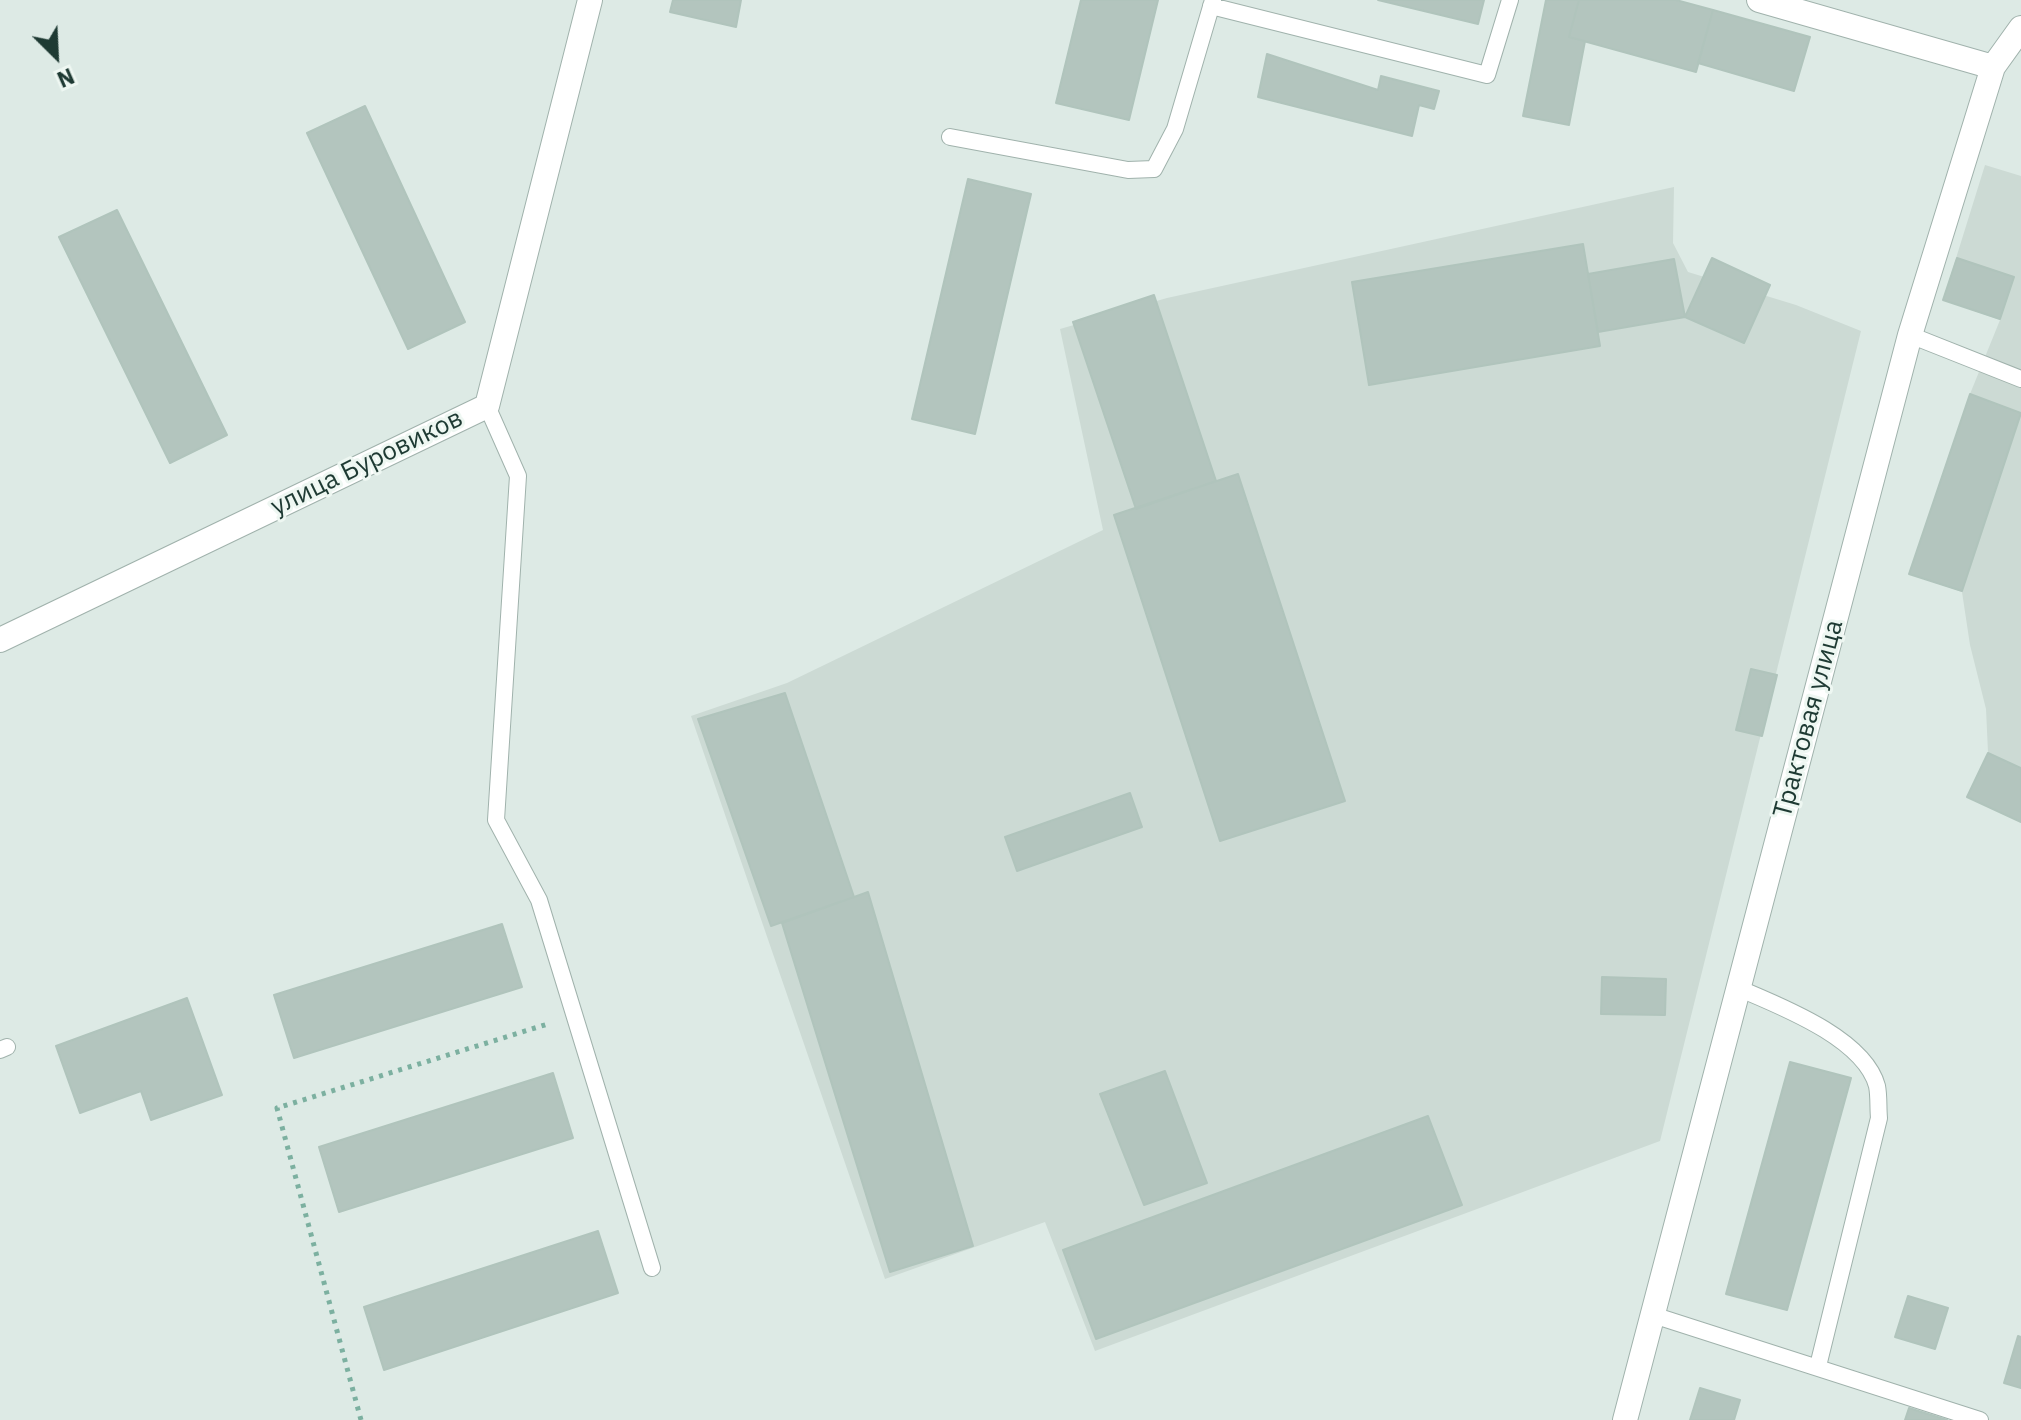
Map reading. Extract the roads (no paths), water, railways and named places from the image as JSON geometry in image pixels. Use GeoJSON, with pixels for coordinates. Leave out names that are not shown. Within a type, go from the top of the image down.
{"type":"FeatureCollection","features":[{"type":"Feature","properties":{"kind":"street","name":"улица Буровиков"},"geometry":{"type":"LineString","coordinates":[[0,640],[487,406],[590,0]]}},
{"type":"Feature","properties":{"kind":"street"},"geometry":{"type":"LineString","coordinates":[[1759,0],[1993,67]]}},
{"type":"Feature","properties":{"kind":"street","name":"Трактовая улица"},"geometry":{"type":"LineString","coordinates":[[1625,1420],[1910,335],[1993,67],[2021,28]]}},
{"type":"Feature","properties":{"kind":"lane"},"geometry":{"type":"LineString","coordinates":[[950,137],[1128,170],[1154,169],[1175,129],[1212,3],[1487,75],[1510,0]]}},
{"type":"Feature","properties":{"kind":"lane"},"geometry":{"type":"LineString","coordinates":[[1910,335],[2021,379]]}},
{"type":"Feature","properties":{"kind":"lane"},"geometry":{"type":"LineString","coordinates":[[487,406],[518,476],[496,820],[539,900],[652,1268]]}},
{"type":"Feature","properties":{"kind":"lane"},"geometry":{"type":"LineString","coordinates":[[1738,988],[1816,1022],[1857,1056],[1877,1084],[1879,1118],[1818,1366]]}},
{"type":"Feature","properties":{"kind":"lane"},"geometry":{"type":"LineString","coordinates":[[1653,1315],[1980,1420]]}}]}
